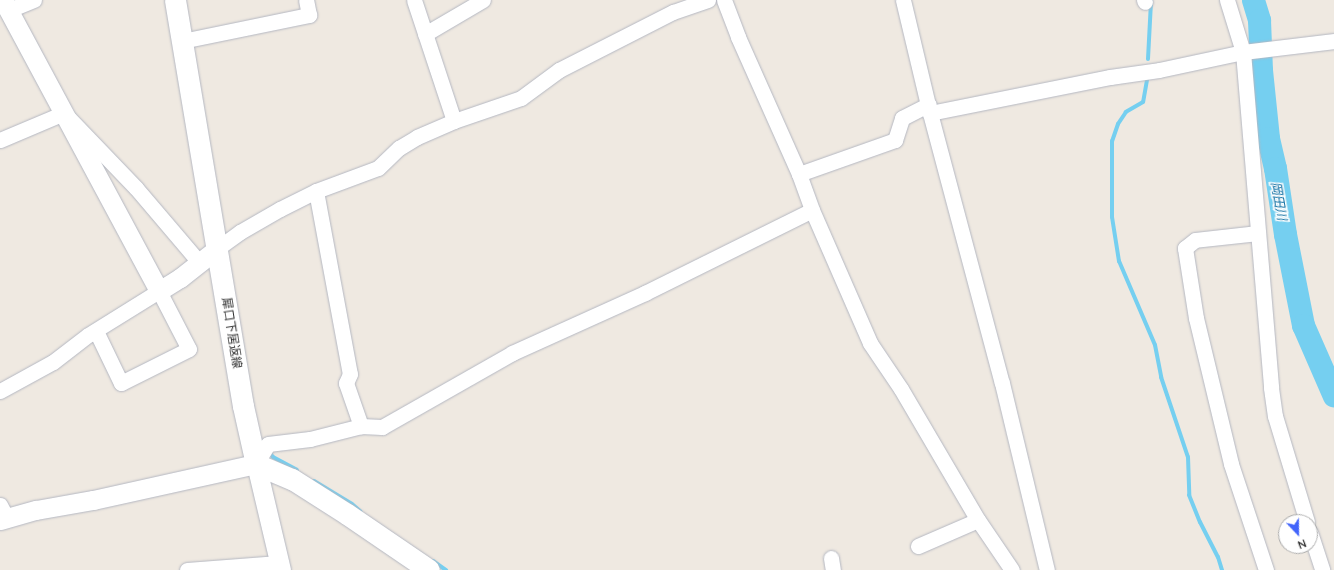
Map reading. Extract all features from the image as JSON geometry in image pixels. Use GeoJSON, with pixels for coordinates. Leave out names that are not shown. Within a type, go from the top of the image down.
{"type":"FeatureCollection","features":[{"type":"Feature","properties":{"kind":"main road","name":"犀口下居返線"},"geometry":{"type":"LineString","coordinates":[[175,0],[218,248],[243,406],[256,464]]}},
{"type":"Feature","properties":{"kind":"main road"},"geometry":{"type":"LineString","coordinates":[[256,464],[292,479],[347,514],[429,570]]}},
{"type":"Feature","properties":{"kind":"street"},"geometry":{"type":"LineString","coordinates":[[34,0],[6,5],[190,349],[121,383],[96,331]]}},
{"type":"Feature","properties":{"kind":"street"},"geometry":{"type":"LineString","coordinates":[[182,41],[308,15],[306,0]]}},
{"type":"Feature","properties":{"kind":"street"},"geometry":{"type":"LineString","coordinates":[[414,0],[454,121]]}},
{"type":"Feature","properties":{"kind":"street"},"geometry":{"type":"LineString","coordinates":[[425,34],[483,0]]}},
{"type":"Feature","properties":{"kind":"street"},"geometry":{"type":"LineString","coordinates":[[1,388],[53,362],[96,331],[180,278],[240,232],[316,191],[378,168],[399,148],[416,137],[454,121],[521,98],[559,70],[673,12],[708,0]]}},
{"type":"Feature","properties":{"kind":"street"},"geometry":{"type":"LineString","coordinates":[[724,0],[738,37],[799,174],[812,210],[870,343],[901,390],[978,520],[1012,570]]}},
{"type":"Feature","properties":{"kind":"street"},"geometry":{"type":"LineString","coordinates":[[903,0],[1002,383],[1047,570]]}},
{"type":"Feature","properties":{"kind":"street"},"geometry":{"type":"LineString","coordinates":[[1227,0],[1246,52],[1258,233],[1271,388],[1276,416],[1305,514]]}},
{"type":"Feature","properties":{"kind":"street"},"geometry":{"type":"LineString","coordinates":[[799,174],[895,140],[902,118],[930,108],[1110,76],[1159,70],[1277,46],[1334,41]]}},
{"type":"Feature","properties":{"kind":"street"},"geometry":{"type":"LineString","coordinates":[[0,140],[64,113]]}},
{"type":"Feature","properties":{"kind":"street"},"geometry":{"type":"LineString","coordinates":[[64,113],[136,188],[199,262]]}},
{"type":"Feature","properties":{"kind":"street"},"geometry":{"type":"LineString","coordinates":[[316,191],[350,374],[346,383],[361,426]]}},
{"type":"Feature","properties":{"kind":"street"},"geometry":{"type":"LineString","coordinates":[[187,570],[280,566],[256,464],[268,444],[310,439],[361,426],[382,427],[512,353],[645,293],[812,210]]}},
{"type":"Feature","properties":{"kind":"street"},"geometry":{"type":"LineString","coordinates":[[1258,233],[1196,240],[1185,248],[1196,318],[1231,464],[1266,570]]}},
{"type":"Feature","properties":{"kind":"street"},"geometry":{"type":"LineString","coordinates":[[2,514],[36,510],[93,500],[256,464]]}},
{"type":"Feature","properties":{"kind":"street"},"geometry":{"type":"LineString","coordinates":[[918,546],[978,520]]}},
{"type":"Feature","properties":{"kind":"street"},"geometry":{"type":"LineString","coordinates":[[1317,554],[1322,570]]}},
{"type":"Feature","properties":{"kind":"waterway","name":"岡田川"},"geometry":{"type":"LineString","coordinates":[[1253,0],[1259,20],[1261,70],[1268,138],[1275,168],[1285,234],[1303,325],[1334,396]]}},
{"type":"Feature","properties":{"kind":"waterway"},"geometry":{"type":"LineString","coordinates":[[1148,59],[1151,1]]}},
{"type":"Feature","properties":{"kind":"waterway"},"geometry":{"type":"LineString","coordinates":[[1147,80],[1143,102],[1126,112],[1118,124],[1112,141],[1112,217],[1119,261],[1155,345],[1161,377],[1188,457],[1189,495],[1200,522],[1218,557],[1222,570]]}},
{"type":"Feature","properties":{"kind":"waterway"},"geometry":{"type":"LineString","coordinates":[[269,452],[273,457],[297,470]]}},
{"type":"Feature","properties":{"kind":"waterway"},"geometry":{"type":"LineString","coordinates":[[314,481],[352,504],[360,511]]}},
{"type":"Feature","properties":{"kind":"waterway"},"geometry":{"type":"LineString","coordinates":[[433,561],[446,570]]}}]}
